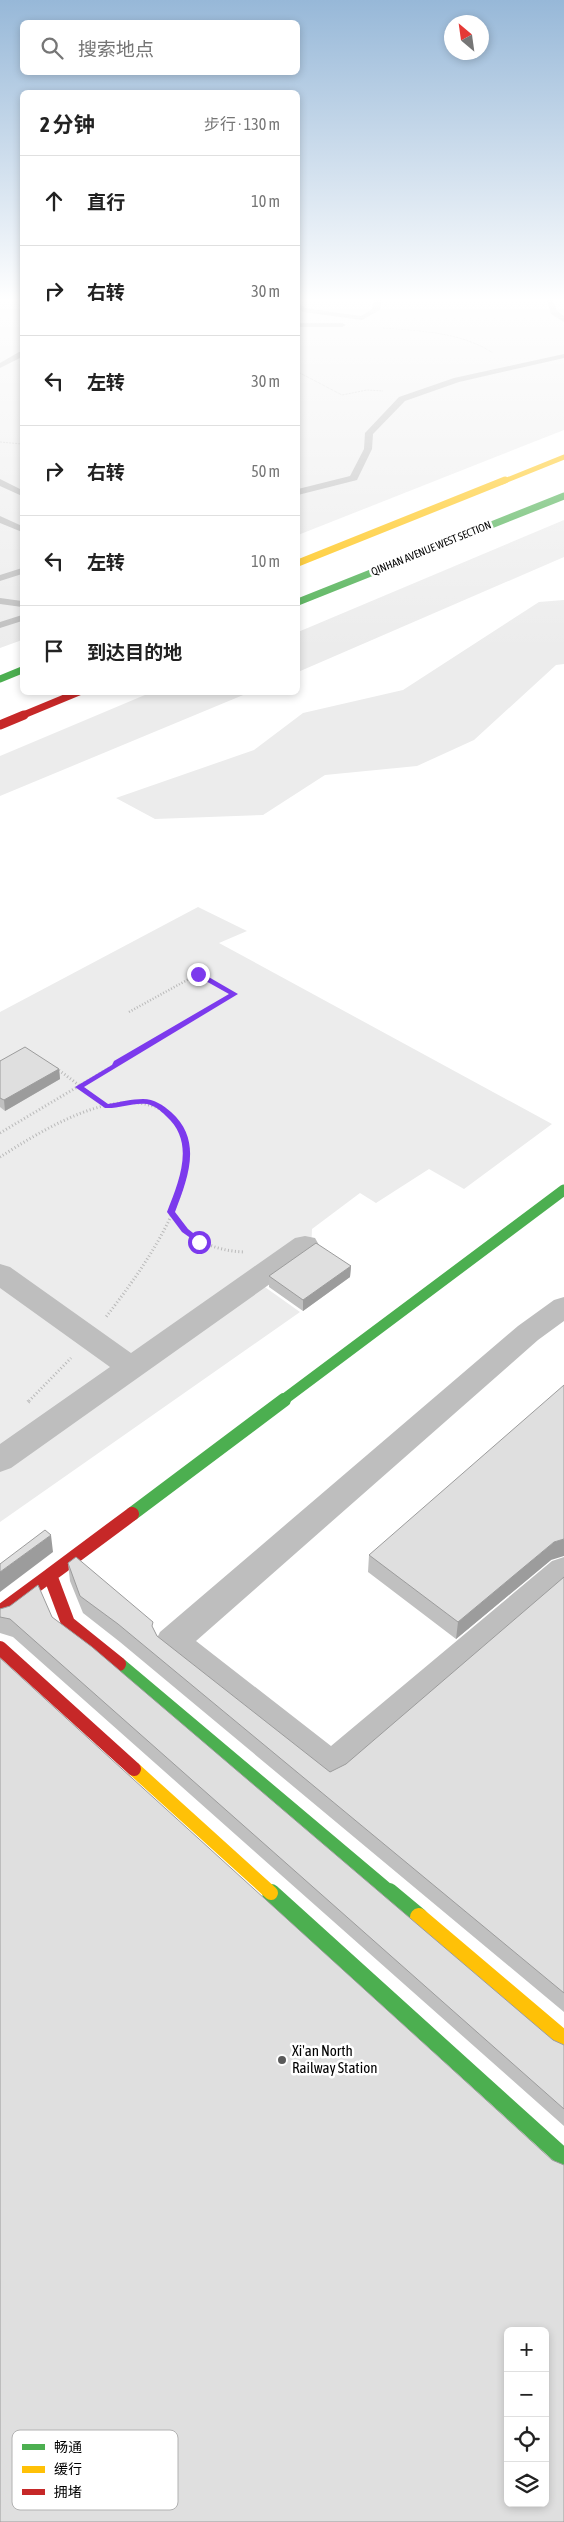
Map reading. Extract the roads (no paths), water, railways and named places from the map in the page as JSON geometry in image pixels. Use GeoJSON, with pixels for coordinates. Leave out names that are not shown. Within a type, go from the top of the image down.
{"type":"FeatureCollection","features":[{"type":"Feature","properties":{"kind":"main road"},"geometry":{"type":"LineString","coordinates":[[300,561],[564,457]]}},
{"type":"Feature","properties":{"kind":"main road","name":"QINHAN AVENUE WEST SECTION"},"geometry":{"type":"LineString","coordinates":[[300,601],[564,496]]}},
{"type":"Feature","properties":{"kind":"main road"},"geometry":{"type":"LineString","coordinates":[[339,585],[403,546]]}},
{"type":"Feature","properties":{"kind":"main road"},"geometry":{"type":"LineString","coordinates":[[0,679],[20,671]]}},
{"type":"Feature","properties":{"kind":"main road"},"geometry":{"type":"LineString","coordinates":[[0,725],[72,695]]}},
{"type":"Feature","properties":{"kind":"main road"},"geometry":{"type":"LineString","coordinates":[[564,1190],[50,1575],[68,1622],[564,2040]]}},
{"type":"Feature","properties":{"kind":"main road"},"geometry":{"type":"LineString","coordinates":[[0,1612],[135,1512]]}},
{"type":"Feature","properties":{"kind":"main road"},"geometry":{"type":"LineString","coordinates":[[0,1648],[564,2158]]}},
{"type":"Feature","properties":{"kind":"street"},"geometry":{"type":"LineString","coordinates":[[0,1460],[305,1245]]}},
{"type":"Feature","properties":{"kind":"street"},"geometry":{"type":"LineString","coordinates":[[0,1274],[132,1368]]}},
{"type":"Feature","properties":{"kind":"street"},"geometry":{"type":"LineString","coordinates":[[564,1307],[528,1333],[172,1642],[331,1768],[564,1570]]}},
{"type":"Feature","properties":{"kind":"lane"},"geometry":{"type":"LineString","coordinates":[[300,492],[354,478],[368,449],[369,433],[386,416]]}},
{"type":"Feature","properties":{"kind":"lane"},"geometry":{"type":"LineString","coordinates":[[0,482],[20,492]]}},
{"type":"Feature","properties":{"kind":"lane"},"geometry":{"type":"LineString","coordinates":[[0,520],[20,528]]}},
{"type":"Feature","properties":{"kind":"lane"},"geometry":{"type":"LineString","coordinates":[[0,578],[20,572]]}},
{"type":"Feature","properties":{"kind":"lane"},"geometry":{"type":"LineString","coordinates":[[0,601],[20,604]]}},
{"type":"Feature","properties":{"kind":"lane"},"geometry":{"type":"LineString","coordinates":[[0,625],[20,619]]}},
{"type":"Feature","properties":{"kind":"place","name":"Xi'an North Railway Station"},"geometry":{"type":"Point","coordinates":[282,2060]}}]}
